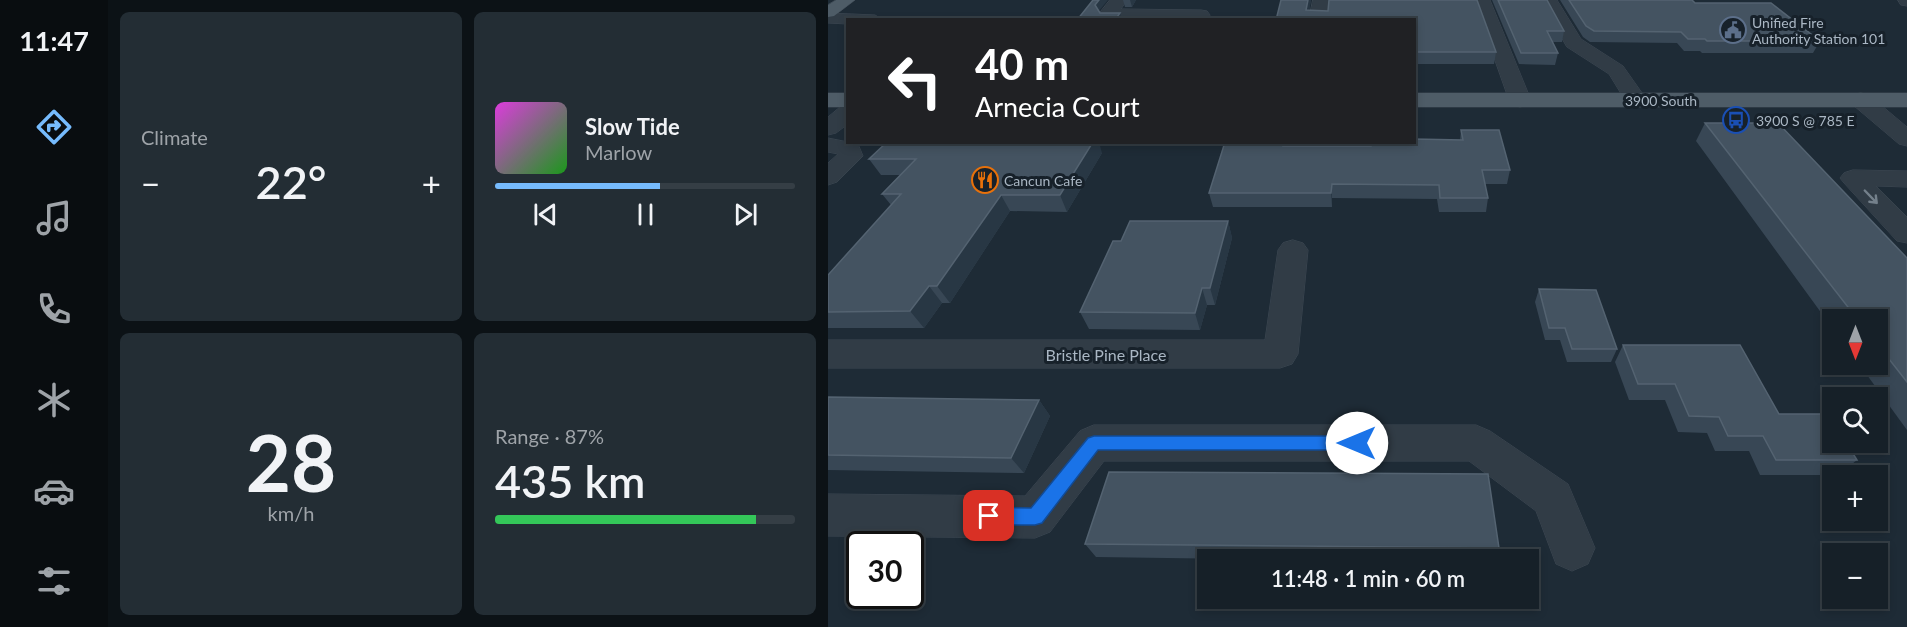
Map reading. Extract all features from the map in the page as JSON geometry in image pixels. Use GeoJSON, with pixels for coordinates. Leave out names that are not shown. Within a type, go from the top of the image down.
{"type":"FeatureCollection","features":[{"type":"Feature","properties":{"kind":"main road"},"geometry":{"type":"LineString","coordinates":[[828,12],[847,0]]}},
{"type":"Feature","properties":{"kind":"main road"},"geometry":{"type":"LineString","coordinates":[[828,99],[846,100]]}},
{"type":"Feature","properties":{"kind":"main road","name":"3900 South"},"geometry":{"type":"LineString","coordinates":[[1416,100],[1907,100]]}},
{"type":"Feature","properties":{"kind":"street"},"geometry":{"type":"LineString","coordinates":[[1119,0],[1108,14],[1133,17],[1201,15],[1200,18]]}},
{"type":"Feature","properties":{"kind":"street"},"geometry":{"type":"LineString","coordinates":[[1318,18],[1321,0]]}},
{"type":"Feature","properties":{"kind":"street"},"geometry":{"type":"LineString","coordinates":[[1482,0],[1520,100]]}},
{"type":"Feature","properties":{"kind":"street"},"geometry":{"type":"LineString","coordinates":[[1549,0],[1574,43],[1616,70],[1636,100]]}},
{"type":"Feature","properties":{"kind":"street"},"geometry":{"type":"LineString","coordinates":[[828,18],[846,19]]}},
{"type":"Feature","properties":{"kind":"street"},"geometry":{"type":"LineString","coordinates":[[828,29],[846,29]]}},
{"type":"Feature","properties":{"kind":"street"},"geometry":{"type":"LineString","coordinates":[[1861,100],[1907,139]]}},
{"type":"Feature","properties":{"kind":"street"},"geometry":{"type":"LineString","coordinates":[[828,128],[846,114]]}},
{"type":"Feature","properties":{"kind":"street"},"geometry":{"type":"LineString","coordinates":[[828,145],[849,149],[850,156],[828,177]]}},
{"type":"Feature","properties":{"kind":"street"},"geometry":{"type":"LineString","coordinates":[[1907,179],[1853,178],[1907,234]]}},
{"type":"Feature","properties":{"kind":"street","name":"Bristle Pine Place"},"geometry":{"type":"LineString","coordinates":[[828,354],[1280,354],[1293,250]]}},
{"type":"Feature","properties":{"kind":"street"},"geometry":{"type":"LineString","coordinates":[[828,515],[1035,517],[1094,443],[1476,443],[1553,498],[1572,548]]}},
{"type":"Feature","properties":{"kind":"building"},"geometry":{"type":"Polygon","coordinates":[[[1093,0],[1099,0],[1095,5],[1100,13],[1120,13],[1116,18],[1079,18],[1093,0]]]}},
{"type":"Feature","properties":{"kind":"building"},"geometry":{"type":"Polygon","coordinates":[[[1281,0],[1308,0],[1306,10],[1328,11],[1329,0],[1477,0],[1496,52],[1416,52],[1416,18],[1276,18],[1281,0]]]}},
{"type":"Feature","properties":{"kind":"building"},"geometry":{"type":"Polygon","coordinates":[[[1498,0],[1547,0],[1564,31],[1547,31],[1558,53],[1521,53],[1498,0]]]}},
{"type":"Feature","properties":{"kind":"building"},"geometry":{"type":"Polygon","coordinates":[[[1569,0],[1692,0],[1695,3],[1771,3],[1820,41],[1707,41],[1688,39],[1681,32],[1594,31],[1586,26],[1569,0]]]}},
{"type":"Feature","properties":{"kind":"building"},"geometry":{"type":"Polygon","coordinates":[[[1705,123],[1778,123],[1907,258],[1907,382],[1888,358],[1888,309],[1849,309],[1705,123]]]}},
{"type":"Feature","properties":{"kind":"building"},"geometry":{"type":"Polygon","coordinates":[[[1461,130],[1499,130],[1510,170],[1482,170],[1488,198],[1440,198],[1439,185],[1332,184],[1331,193],[1209,193],[1224,144],[1371,146],[1371,144],[1416,144],[1416,139],[1463,140],[1461,130]]]}},
{"type":"Feature","properties":{"kind":"building"},"geometry":{"type":"Polygon","coordinates":[[[885,144],[1092,144],[1060,195],[1001,195],[937,286],[929,286],[910,311],[828,312],[828,275],[901,194],[882,194],[916,159],[869,159],[885,144]]]}},
{"type":"Feature","properties":{"kind":"building"},"geometry":{"type":"Polygon","coordinates":[[[1130,221],[1228,221],[1210,288],[1202,288],[1195,313],[1080,312],[1113,241],[1121,241],[1130,221]]]}},
{"type":"Feature","properties":{"kind":"building"},"geometry":{"type":"Polygon","coordinates":[[[1539,289],[1596,290],[1617,349],[1572,349],[1565,328],[1549,328],[1539,289]]]}},
{"type":"Feature","properties":{"kind":"building"},"geometry":{"type":"Polygon","coordinates":[[[1623,345],[1740,345],[1779,414],[1822,414],[1822,453],[1853,453],[1857,460],[1776,460],[1763,436],[1728,436],[1719,417],[1689,416],[1675,384],[1638,384],[1623,345]]]}},
{"type":"Feature","properties":{"kind":"building"},"geometry":{"type":"Polygon","coordinates":[[[828,397],[1039,400],[1011,458],[828,455],[828,397]]]}},
{"type":"Feature","properties":{"kind":"building"},"geometry":{"type":"Polygon","coordinates":[[[1109,472],[1488,474],[1499,548],[1085,544],[1109,472]]]}},
{"type":"Feature","properties":{"kind":"place","name":"Unified Fire Authority Station 101"},"geometry":{"type":"Point","coordinates":[1733,30]}},
{"type":"Feature","properties":{"kind":"place","name":"3900 S @ 785 E"},"geometry":{"type":"Point","coordinates":[1736,120]}},
{"type":"Feature","properties":{"kind":"place","name":"Cancun Cafe"},"geometry":{"type":"Point","coordinates":[985,180]}},
{"type":"Feature","properties":{"kind":"route"},"geometry":{"type":"LineString","coordinates":[[989,516],[1035,517],[1094,443],[1357,443]]}}]}
